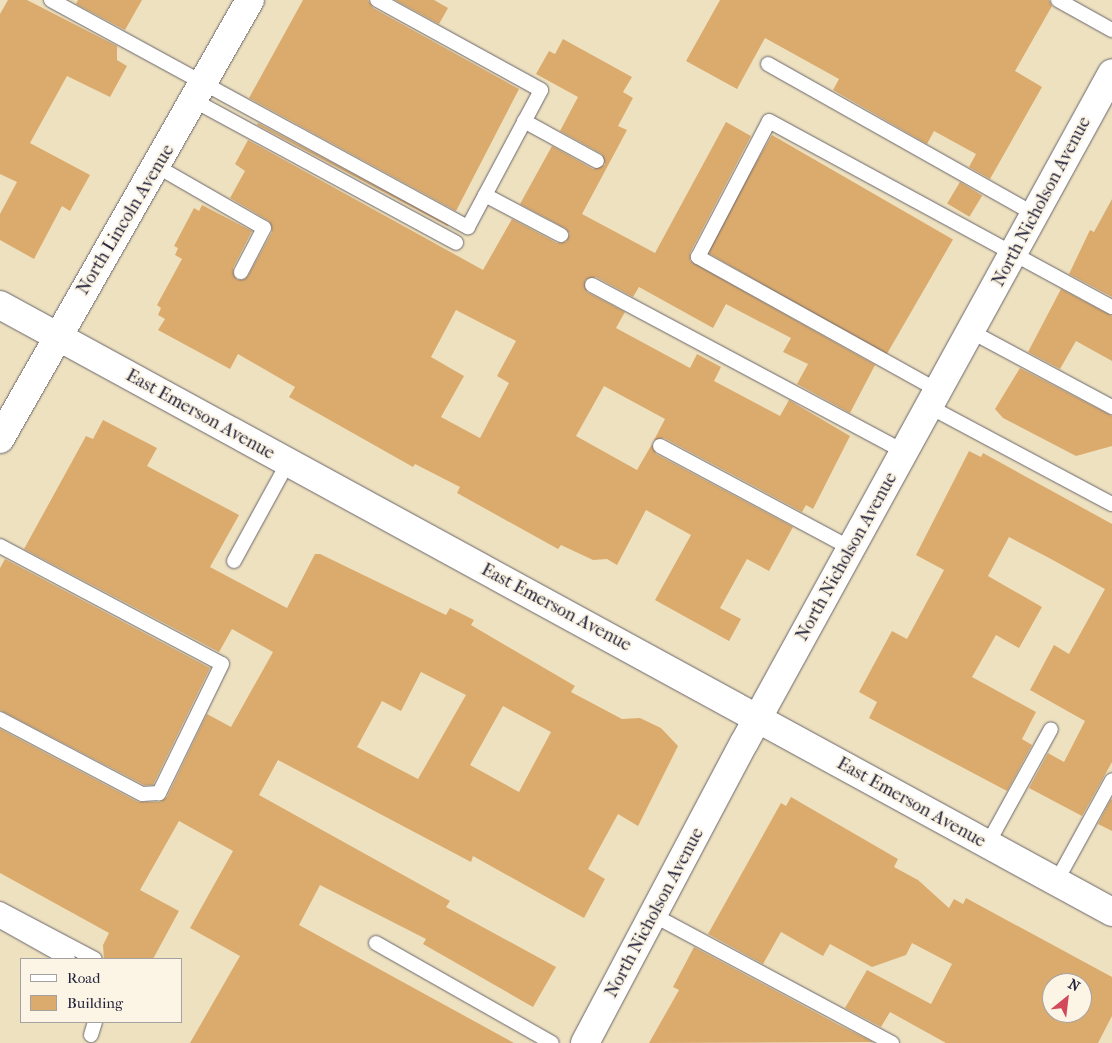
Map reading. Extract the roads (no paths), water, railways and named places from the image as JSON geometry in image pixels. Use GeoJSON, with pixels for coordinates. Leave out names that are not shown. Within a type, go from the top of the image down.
{"type":"FeatureCollection","features":[{"type":"Feature","properties":{"kind":"street","name":"North Lincoln Avenue"},"geometry":{"type":"LineString","coordinates":[[0,439],[57,336],[158,167],[250,0]]}},
{"type":"Feature","properties":{"kind":"street","name":"North Nicholson Avenue"},"geometry":{"type":"LineString","coordinates":[[585,1043],[655,916],[757,720],[1108,88]]}},
{"type":"Feature","properties":{"kind":"street","name":"East Emerson Avenue"},"geometry":{"type":"LineString","coordinates":[[0,305],[287,464],[1112,912]]}},
{"type":"Feature","properties":{"kind":"lane"},"geometry":{"type":"LineString","coordinates":[[51,0],[199,93],[456,243]]}},
{"type":"Feature","properties":{"kind":"lane"},"geometry":{"type":"LineString","coordinates":[[199,93],[468,227],[540,90],[377,0]]}},
{"type":"Feature","properties":{"kind":"lane"},"geometry":{"type":"LineString","coordinates":[[1058,0],[1112,30]]}},
{"type":"Feature","properties":{"kind":"lane"},"geometry":{"type":"LineString","coordinates":[[768,64],[1036,215]]}},
{"type":"Feature","properties":{"kind":"lane"},"geometry":{"type":"LineString","coordinates":[[524,121],[597,161]]}},
{"type":"Feature","properties":{"kind":"lane"},"geometry":{"type":"LineString","coordinates":[[1112,308],[769,121],[698,257],[1112,504]]}},
{"type":"Feature","properties":{"kind":"lane"},"geometry":{"type":"LineString","coordinates":[[158,167],[264,228],[241,272]]}},
{"type":"Feature","properties":{"kind":"lane"},"geometry":{"type":"LineString","coordinates":[[485,195],[561,236]]}},
{"type":"Feature","properties":{"kind":"lane"},"geometry":{"type":"LineString","coordinates":[[592,285],[905,452]]}},
{"type":"Feature","properties":{"kind":"lane"},"geometry":{"type":"LineString","coordinates":[[972,332],[1112,407]]}},
{"type":"Feature","properties":{"kind":"lane"},"geometry":{"type":"LineString","coordinates":[[660,446],[852,549]]}},
{"type":"Feature","properties":{"kind":"lane"},"geometry":{"type":"LineString","coordinates":[[234,561],[287,464]]}},
{"type":"Feature","properties":{"kind":"lane"},"geometry":{"type":"LineString","coordinates":[[0,546],[222,664],[159,793],[142,794],[0,719]]}},
{"type":"Feature","properties":{"kind":"lane"},"geometry":{"type":"LineString","coordinates":[[987,845],[1051,729]]}},
{"type":"Feature","properties":{"kind":"lane"},"geometry":{"type":"LineString","coordinates":[[1056,882],[1112,780]]}},
{"type":"Feature","properties":{"kind":"lane"},"geometry":{"type":"LineString","coordinates":[[0,909],[93,958]]}},
{"type":"Feature","properties":{"kind":"lane"},"geometry":{"type":"LineString","coordinates":[[655,916],[892,1043]]}},
{"type":"Feature","properties":{"kind":"lane"},"geometry":{"type":"LineString","coordinates":[[0,921],[66,958]]}},
{"type":"Feature","properties":{"kind":"lane"},"geometry":{"type":"LineString","coordinates":[[376,943],[552,1043]]}}]}
